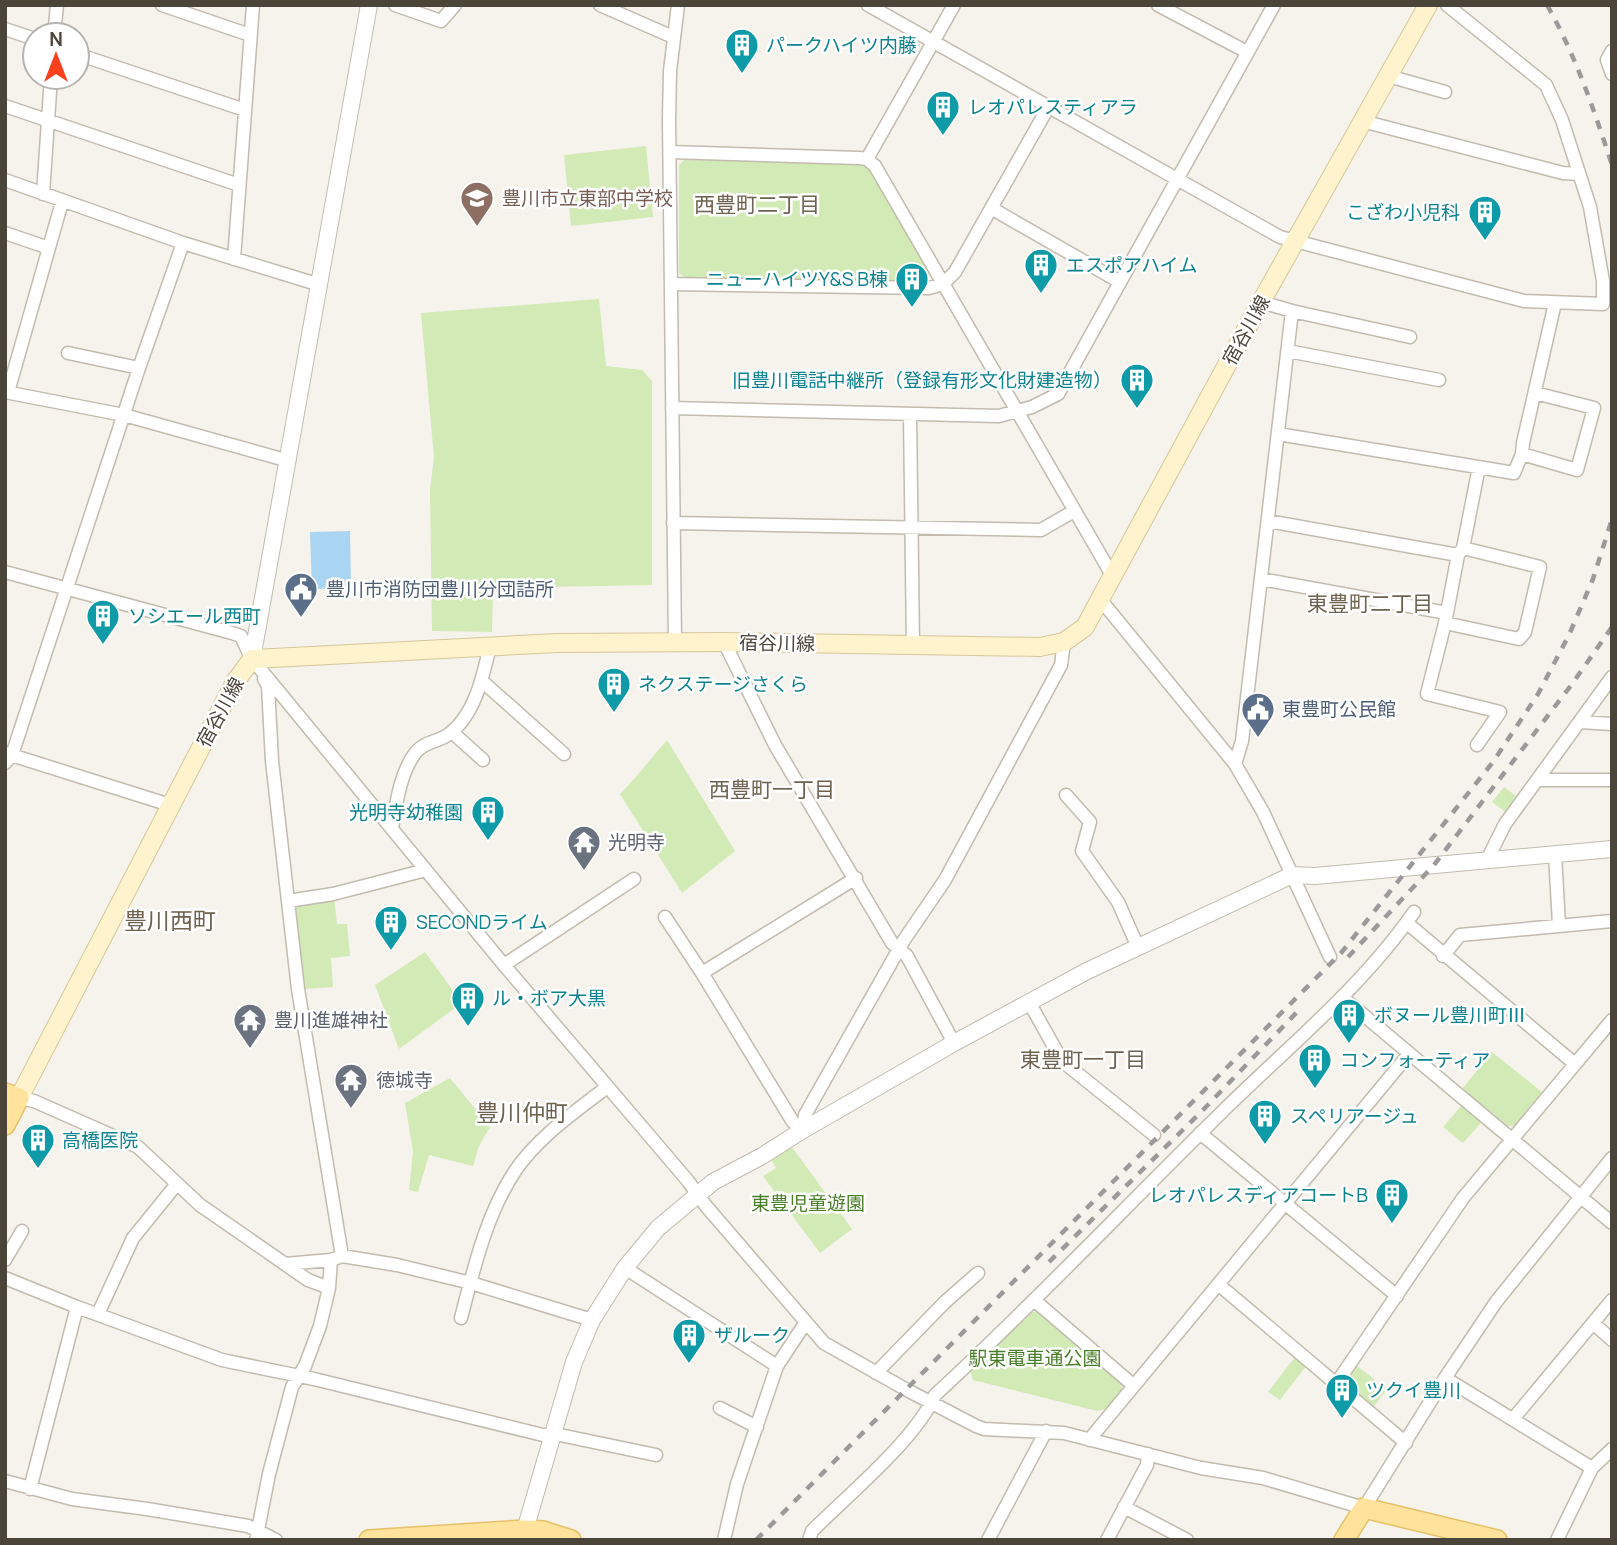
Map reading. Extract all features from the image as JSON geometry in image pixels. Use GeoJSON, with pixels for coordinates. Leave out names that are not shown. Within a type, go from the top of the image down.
{"type":"FeatureCollection","features":[{"type":"Feature","properties":{"kind":"main road","name":"宿谷川線"},"geometry":{"type":"LineString","coordinates":[[12,1095],[235,682],[251,659],[556,643],[724,642],[1040,648],[1064,642],[1085,627],[1261,302],[1428,5]]}},
{"type":"Feature","properties":{"kind":"main road"},"geometry":{"type":"LineString","coordinates":[[5,1125],[12,1095]]}},
{"type":"Feature","properties":{"kind":"main road"},"geometry":{"type":"LineString","coordinates":[[1344,1540],[1364,1508],[1497,1540]]}},
{"type":"Feature","properties":{"kind":"main road"},"geometry":{"type":"LineString","coordinates":[[369,1540],[525,1530],[542,1531],[571,1540]]}},
{"type":"Feature","properties":{"kind":"street"},"geometry":{"type":"LineString","coordinates":[[162,5],[250,35]]}},
{"type":"Feature","properties":{"kind":"street"},"geometry":{"type":"LineString","coordinates":[[234,259],[253,5]]}},
{"type":"Feature","properties":{"kind":"street"},"geometry":{"type":"LineString","coordinates":[[251,659],[369,5]]}},
{"type":"Feature","properties":{"kind":"street"},"geometry":{"type":"LineString","coordinates":[[395,5],[441,21],[455,5]]}},
{"type":"Feature","properties":{"kind":"street"},"geometry":{"type":"LineString","coordinates":[[600,5],[673,37]]}},
{"type":"Feature","properties":{"kind":"street"},"geometry":{"type":"LineString","coordinates":[[675,643],[670,71],[678,5]]}},
{"type":"Feature","properties":{"kind":"street"},"geometry":{"type":"LineString","coordinates":[[868,5],[1280,237],[1524,302],[1603,304],[1603,281],[1590,207],[1562,120],[1546,85],[1447,5]]}},
{"type":"Feature","properties":{"kind":"street"},"geometry":{"type":"LineString","coordinates":[[867,159],[954,5]]}},
{"type":"Feature","properties":{"kind":"street"},"geometry":{"type":"LineString","coordinates":[[1158,5],[1247,52]]}},
{"type":"Feature","properties":{"kind":"street"},"geometry":{"type":"LineString","coordinates":[[672,408],[999,416],[1032,407],[1058,394],[1274,5]]}},
{"type":"Feature","properties":{"kind":"street"},"geometry":{"type":"LineString","coordinates":[[1612,51],[1607,60],[1612,74]]}},
{"type":"Feature","properties":{"kind":"street"},"geometry":{"type":"LineString","coordinates":[[91,59],[245,110]]}},
{"type":"Feature","properties":{"kind":"street"},"geometry":{"type":"LineString","coordinates":[[1388,76],[1445,92]]}},
{"type":"Feature","properties":{"kind":"street"},"geometry":{"type":"LineString","coordinates":[[43,194],[50,91]]}},
{"type":"Feature","properties":{"kind":"street"},"geometry":{"type":"LineString","coordinates":[[5,106],[239,185]]}},
{"type":"Feature","properties":{"kind":"street"},"geometry":{"type":"LineString","coordinates":[[671,284],[929,288],[943,284],[955,272],[1049,106]]}},
{"type":"Feature","properties":{"kind":"street"},"geometry":{"type":"LineString","coordinates":[[1362,121],[1563,173],[1579,174]]}},
{"type":"Feature","properties":{"kind":"street"},"geometry":{"type":"LineString","coordinates":[[670,152],[867,159],[875,166],[1015,412],[1112,575]]}},
{"type":"Feature","properties":{"kind":"street"},"geometry":{"type":"LineString","coordinates":[[5,180],[183,243],[320,285]]}},
{"type":"Feature","properties":{"kind":"street"},"geometry":{"type":"LineString","coordinates":[[62,201],[6,392],[124,415],[289,460]]}},
{"type":"Feature","properties":{"kind":"street"},"geometry":{"type":"LineString","coordinates":[[991,208],[1120,282]]}},
{"type":"Feature","properties":{"kind":"street"},"geometry":{"type":"LineString","coordinates":[[5,233],[49,248]]}},
{"type":"Feature","properties":{"kind":"street"},"geometry":{"type":"LineString","coordinates":[[170,805],[7,757],[183,243]]}},
{"type":"Feature","properties":{"kind":"street"},"geometry":{"type":"LineString","coordinates":[[1261,302],[1410,337]]}},
{"type":"Feature","properties":{"kind":"street"},"geometry":{"type":"LineString","coordinates":[[1278,434],[1514,474],[1522,454],[1555,303]]}},
{"type":"Feature","properties":{"kind":"street"},"geometry":{"type":"LineString","coordinates":[[1235,764],[1242,741],[1292,311]]}},
{"type":"Feature","properties":{"kind":"street"},"geometry":{"type":"LineString","coordinates":[[1288,351],[1439,380]]}},
{"type":"Feature","properties":{"kind":"street"},"geometry":{"type":"LineString","coordinates":[[68,353],[139,368]]}},
{"type":"Feature","properties":{"kind":"street"},"geometry":{"type":"LineString","coordinates":[[1522,454],[1577,470],[1594,408],[1535,393]]}},
{"type":"Feature","properties":{"kind":"street"},"geometry":{"type":"LineString","coordinates":[[911,414],[913,646]]}},
{"type":"Feature","properties":{"kind":"street"},"geometry":{"type":"LineString","coordinates":[[1476,745],[1500,712],[1427,694],[1479,467]]}},
{"type":"Feature","properties":{"kind":"street"},"geometry":{"type":"LineString","coordinates":[[673,523],[1041,530],[1074,511]]}},
{"type":"Feature","properties":{"kind":"street"},"geometry":{"type":"LineString","coordinates":[[1261,579],[1446,618],[1519,639],[1525,632],[1540,567],[1461,551],[1268,521]]}},
{"type":"Feature","properties":{"kind":"street"},"geometry":{"type":"LineString","coordinates":[[5,572],[241,636],[251,659],[268,686],[272,761],[298,989],[337,1258],[320,1326],[300,1377],[292,1387],[269,1474],[257,1536]]}},
{"type":"Feature","properties":{"kind":"street"},"geometry":{"type":"LineString","coordinates":[[1100,599],[1235,764],[1262,812],[1330,957]]}},
{"type":"Feature","properties":{"kind":"street"},"geometry":{"type":"LineString","coordinates":[[724,642],[775,745],[892,943],[906,956],[954,1043]]}},
{"type":"Feature","properties":{"kind":"street"},"geometry":{"type":"LineString","coordinates":[[803,1130],[804,1115],[900,949],[945,880],[1061,665],[1064,642]]}},
{"type":"Feature","properties":{"kind":"street"},"geometry":{"type":"LineString","coordinates":[[392,829],[408,764],[422,746],[452,732],[467,711],[482,681],[490,646]]}},
{"type":"Feature","properties":{"kind":"street"},"geometry":{"type":"LineString","coordinates":[[251,659],[504,965],[824,1343],[984,1429],[1046,1431],[1201,1468],[1263,1478],[1364,1508],[1496,1302],[1612,1158]]}},
{"type":"Feature","properties":{"kind":"street"},"geometry":{"type":"LineString","coordinates":[[1487,860],[1505,824],[1612,677]]}},
{"type":"Feature","properties":{"kind":"street"},"geometry":{"type":"LineString","coordinates":[[482,681],[564,754]]}},
{"type":"Feature","properties":{"kind":"street"},"geometry":{"type":"LineString","coordinates":[[1580,722],[1612,724]]}},
{"type":"Feature","properties":{"kind":"street"},"geometry":{"type":"LineString","coordinates":[[452,732],[483,760]]}},
{"type":"Feature","properties":{"kind":"street"},"geometry":{"type":"LineString","coordinates":[[1537,780],[1612,780]]}},
{"type":"Feature","properties":{"kind":"street"},"geometry":{"type":"LineString","coordinates":[[1066,795],[1090,822],[1082,850],[1118,902],[1138,947]]}},
{"type":"Feature","properties":{"kind":"street"},"geometry":{"type":"LineString","coordinates":[[525,1530],[574,1362],[592,1320],[625,1268],[658,1228],[713,1182],[954,1043],[1087,971],[1292,876],[1612,849]]}},
{"type":"Feature","properties":{"kind":"street"},"geometry":{"type":"LineString","coordinates":[[1555,854],[1559,925]]}},
{"type":"Feature","properties":{"kind":"street"},"geometry":{"type":"LineString","coordinates":[[288,901],[332,894],[426,870]]}},
{"type":"Feature","properties":{"kind":"street"},"geometry":{"type":"LineString","coordinates":[[702,973],[856,878]]}},
{"type":"Feature","properties":{"kind":"street"},"geometry":{"type":"LineString","coordinates":[[504,965],[634,879]]}},
{"type":"Feature","properties":{"kind":"street"},"geometry":{"type":"LineString","coordinates":[[665,917],[793,1122],[803,1130]]}},
{"type":"Feature","properties":{"kind":"street"},"geometry":{"type":"LineString","coordinates":[[809,1540],[812,1531],[904,1440],[935,1395],[1342,997],[1410,917],[1443,956],[1575,1064]]}},
{"type":"Feature","properties":{"kind":"street"},"geometry":{"type":"LineString","coordinates":[[1443,956],[1460,935],[1612,921]]}},
{"type":"Feature","properties":{"kind":"street"},"geometry":{"type":"LineString","coordinates":[[1342,997],[1612,1223]]}},
{"type":"Feature","properties":{"kind":"street"},"geometry":{"type":"LineString","coordinates":[[1029,1002],[1062,1061],[1154,1135]]}},
{"type":"Feature","properties":{"kind":"street"},"geometry":{"type":"LineString","coordinates":[[1336,1384],[1464,1198],[1612,1020]]}},
{"type":"Feature","properties":{"kind":"street"},"geometry":{"type":"LineString","coordinates":[[1089,1440],[1409,1054]]}},
{"type":"Feature","properties":{"kind":"street"},"geometry":{"type":"LineString","coordinates":[[461,1318],[484,1235],[498,1200],[516,1170],[532,1150],[563,1121],[607,1087]]}},
{"type":"Feature","properties":{"kind":"street"},"geometry":{"type":"LineString","coordinates":[[12,1095],[34,1101],[138,1147],[176,1185],[223,1222],[307,1280],[329,1288]]}},
{"type":"Feature","properties":{"kind":"street"},"geometry":{"type":"LineString","coordinates":[[1200,1133],[1397,1296]]}},
{"type":"Feature","properties":{"kind":"street"},"geometry":{"type":"LineString","coordinates":[[98,1314],[133,1238],[176,1185]]}},
{"type":"Feature","properties":{"kind":"street"},"geometry":{"type":"LineString","coordinates":[[5,1260],[22,1231]]}},
{"type":"Feature","properties":{"kind":"street"},"geometry":{"type":"LineString","coordinates":[[285,1264],[337,1258],[397,1265],[471,1283],[592,1320]]}},
{"type":"Feature","properties":{"kind":"street"},"geometry":{"type":"LineString","coordinates":[[625,1268],[777,1366]]}},
{"type":"Feature","properties":{"kind":"street"},"geometry":{"type":"LineString","coordinates":[[876,1373],[945,1302],[978,1273]]}},
{"type":"Feature","properties":{"kind":"street"},"geometry":{"type":"LineString","coordinates":[[5,1278],[222,1360],[543,1435],[656,1455]]}},
{"type":"Feature","properties":{"kind":"street"},"geometry":{"type":"LineString","coordinates":[[1219,1283],[1406,1443]]}},
{"type":"Feature","properties":{"kind":"street"},"geometry":{"type":"LineString","coordinates":[[1034,1300],[1133,1385]]}},
{"type":"Feature","properties":{"kind":"street"},"geometry":{"type":"LineString","coordinates":[[1513,1419],[1612,1300]]}},
{"type":"Feature","properties":{"kind":"street"},"geometry":{"type":"LineString","coordinates":[[30,1489],[77,1307]]}},
{"type":"Feature","properties":{"kind":"street"},"geometry":{"type":"LineString","coordinates":[[723,1540],[737,1484],[777,1366],[806,1322]]}},
{"type":"Feature","properties":{"kind":"street"},"geometry":{"type":"LineString","coordinates":[[1593,1323],[1612,1340]]}},
{"type":"Feature","properties":{"kind":"street"},"geometry":{"type":"LineString","coordinates":[[1445,1378],[1592,1468]]}},
{"type":"Feature","properties":{"kind":"street"},"geometry":{"type":"LineString","coordinates":[[720,1408],[757,1427]]}},
{"type":"Feature","properties":{"kind":"street"},"geometry":{"type":"LineString","coordinates":[[988,1540],[1046,1431]]}},
{"type":"Feature","properties":{"kind":"street"},"geometry":{"type":"LineString","coordinates":[[1557,1540],[1592,1468],[1612,1449]]}},
{"type":"Feature","properties":{"kind":"street"},"geometry":{"type":"LineString","coordinates":[[1107,1540],[1147,1465],[1147,1454]]}},
{"type":"Feature","properties":{"kind":"street"},"geometry":{"type":"LineString","coordinates":[[5,1481],[82,1501],[248,1526],[257,1536],[276,1540]]}},
{"type":"Feature","properties":{"kind":"street"},"geometry":{"type":"LineString","coordinates":[[1125,1507],[1187,1540]]}},
{"type":"Feature","properties":{"kind":"green space"},"geometry":{"type":"Polygon","coordinates":[[[646,146],[653,217],[571,226],[564,155],[646,146]]]}},
{"type":"Feature","properties":{"kind":"green space"},"geometry":{"type":"Polygon","coordinates":[[[684,160],[861,163],[870,170],[929,273],[927,282],[685,278],[679,273],[679,165],[684,160]]]}},
{"type":"Feature","properties":{"kind":"green space"},"geometry":{"type":"Polygon","coordinates":[[[599,299],[606,366],[642,370],[652,381],[652,585],[493,588],[492,632],[432,631],[430,489],[434,458],[421,313],[599,299]]]}},
{"type":"Feature","properties":{"kind":"green space"},"geometry":{"type":"Polygon","coordinates":[[[667,740],[735,851],[682,893],[620,794],[667,740]]]}},
{"type":"Feature","properties":{"kind":"green space"},"geometry":{"type":"Polygon","coordinates":[[[1504,787],[1523,801],[1511,816],[1492,802],[1504,787]]]}},
{"type":"Feature","properties":{"kind":"green space"},"geometry":{"type":"Polygon","coordinates":[[[334,898],[337,924],[347,924],[350,956],[331,958],[333,987],[304,989],[296,907],[299,903],[334,898]]]}},
{"type":"Feature","properties":{"kind":"green space"},"geometry":{"type":"Polygon","coordinates":[[[425,952],[462,1003],[399,1049],[375,985],[425,952]]]}},
{"type":"Feature","properties":{"kind":"green space"},"geometry":{"type":"Polygon","coordinates":[[[1492,1052],[1542,1092],[1514,1126],[1507,1126],[1462,1089],[1492,1052]]]}},
{"type":"Feature","properties":{"kind":"green space"},"geometry":{"type":"Polygon","coordinates":[[[450,1078],[490,1127],[479,1146],[473,1166],[429,1155],[418,1192],[409,1190],[413,1152],[405,1103],[450,1078]]]}},
{"type":"Feature","properties":{"kind":"green space"},"geometry":{"type":"Polygon","coordinates":[[[1462,1105],[1482,1122],[1463,1143],[1443,1127],[1462,1105]]]}},
{"type":"Feature","properties":{"kind":"green space","name":"東豊児童遊園"},"geometry":{"type":"Polygon","coordinates":[[[791,1146],[852,1229],[820,1253],[763,1176],[776,1168],[770,1158],[791,1146]]]}},
{"type":"Feature","properties":{"kind":"green space","name":"駅東電車通公園"},"geometry":{"type":"Polygon","coordinates":[[[1029,1312],[1037,1312],[1122,1381],[1122,1390],[1106,1409],[1097,1411],[973,1380],[970,1371],[1029,1312]]]}},
{"type":"Feature","properties":{"kind":"green space"},"geometry":{"type":"Polygon","coordinates":[[[1295,1357],[1306,1366],[1280,1400],[1268,1392],[1295,1357]]]}},
{"type":"Feature","properties":{"kind":"green space"},"geometry":{"type":"Polygon","coordinates":[[[1357,1366],[1387,1389],[1372,1409],[1347,1388],[1346,1381],[1357,1366]]]}},
{"type":"Feature","properties":{"kind":"water"},"geometry":{"type":"Polygon","coordinates":[[[350,531],[351,588],[312,589],[310,532],[350,531]]]}},
{"type":"Feature","properties":{"kind":"railway"},"geometry":{"type":"LineString","coordinates":[[1547,5],[1576,64],[1612,165]]}},
{"type":"Feature","properties":{"kind":"railway"},"geometry":{"type":"LineString","coordinates":[[756,1540],[1341,953],[1493,762],[1538,694],[1569,635],[1593,579],[1612,519]]}},
{"type":"Feature","properties":{"kind":"railway"},"geometry":{"type":"LineString","coordinates":[[1348,957],[1434,865],[1572,684],[1612,627]]}},
{"type":"Feature","properties":{"kind":"railway"},"geometry":{"type":"LineString","coordinates":[[1049,1262],[1201,1112],[1298,1011]]}},
{"type":"Feature","properties":{"kind":"place","name":"パークハイツ内藤"},"geometry":{"type":"Point","coordinates":[742,75]}},
{"type":"Feature","properties":{"kind":"place","name":"レオパレスティアラ"},"geometry":{"type":"Point","coordinates":[943,137]}},
{"type":"Feature","properties":{"kind":"place","name":"豊川市立東部中学校"},"geometry":{"type":"Point","coordinates":[477,228]}},
{"type":"Feature","properties":{"kind":"place","name":"こざわ小児科"},"geometry":{"type":"Point","coordinates":[1485,242]}},
{"type":"Feature","properties":{"kind":"place","name":"エスポアハイム"},"geometry":{"type":"Point","coordinates":[1041,295]}},
{"type":"Feature","properties":{"kind":"place","name":"ニューハイツY&S B棟"},"geometry":{"type":"Point","coordinates":[912,309]}},
{"type":"Feature","properties":{"kind":"place","name":"旧豊川電話中継所（登録有形文化財建造物）"},"geometry":{"type":"Point","coordinates":[1137,410]}},
{"type":"Feature","properties":{"kind":"place","name":"豊川市消防団豊川分団詰所"},"geometry":{"type":"Point","coordinates":[301,619]}},
{"type":"Feature","properties":{"kind":"place","name":"ソシエール西町"},"geometry":{"type":"Point","coordinates":[103,646]}},
{"type":"Feature","properties":{"kind":"place","name":"ネクステージさくら"},"geometry":{"type":"Point","coordinates":[614,714]}},
{"type":"Feature","properties":{"kind":"place","name":"東豊町公民館"},"geometry":{"type":"Point","coordinates":[1258,739]}},
{"type":"Feature","properties":{"kind":"place","name":"光明寺幼稚園"},"geometry":{"type":"Point","coordinates":[488,842]}},
{"type":"Feature","properties":{"kind":"place","name":"光明寺"},"geometry":{"type":"Point","coordinates":[584,872]}},
{"type":"Feature","properties":{"kind":"place","name":"SECONDライム"},"geometry":{"type":"Point","coordinates":[391,952]}},
{"type":"Feature","properties":{"kind":"place","name":"ル・ボア大黒"},"geometry":{"type":"Point","coordinates":[468,1028]}},
{"type":"Feature","properties":{"kind":"place","name":"ボヌール豊川町Ⅲ"},"geometry":{"type":"Point","coordinates":[1349,1045]}},
{"type":"Feature","properties":{"kind":"place","name":"豊川進雄神社"},"geometry":{"type":"Point","coordinates":[250,1050]}},
{"type":"Feature","properties":{"kind":"place","name":"コンフォーティア"},"geometry":{"type":"Point","coordinates":[1315,1090]}},
{"type":"Feature","properties":{"kind":"place","name":"徳城寺"},"geometry":{"type":"Point","coordinates":[351,1110]}},
{"type":"Feature","properties":{"kind":"place","name":"スペリアージュ"},"geometry":{"type":"Point","coordinates":[1265,1146]}},
{"type":"Feature","properties":{"kind":"place","name":"高橋医院"},"geometry":{"type":"Point","coordinates":[38,1170]}},
{"type":"Feature","properties":{"kind":"place","name":"レオパレスディアコートB"},"geometry":{"type":"Point","coordinates":[1392,1225]}},
{"type":"Feature","properties":{"kind":"place","name":"ザルーク"},"geometry":{"type":"Point","coordinates":[689,1365]}},
{"type":"Feature","properties":{"kind":"place","name":"ツクイ豊川"},"geometry":{"type":"Point","coordinates":[1342,1420]}},
{"type":"Feature","properties":{"kind":"district","name":"西豊町二丁目"},"geometry":{"type":"Point","coordinates":[757,204]}},
{"type":"Feature","properties":{"kind":"district","name":"東豊町二丁目"},"geometry":{"type":"Point","coordinates":[1370,603]}},
{"type":"Feature","properties":{"kind":"district","name":"西豊町一丁目"},"geometry":{"type":"Point","coordinates":[772,789]}},
{"type":"Feature","properties":{"kind":"district","name":"豊川西町"},"geometry":{"type":"Point","coordinates":[170,920]}},
{"type":"Feature","properties":{"kind":"district","name":"東豊町一丁目"},"geometry":{"type":"Point","coordinates":[1083,1059]}},
{"type":"Feature","properties":{"kind":"district","name":"豊川仲町"},"geometry":{"type":"Point","coordinates":[522,1112]}}]}
